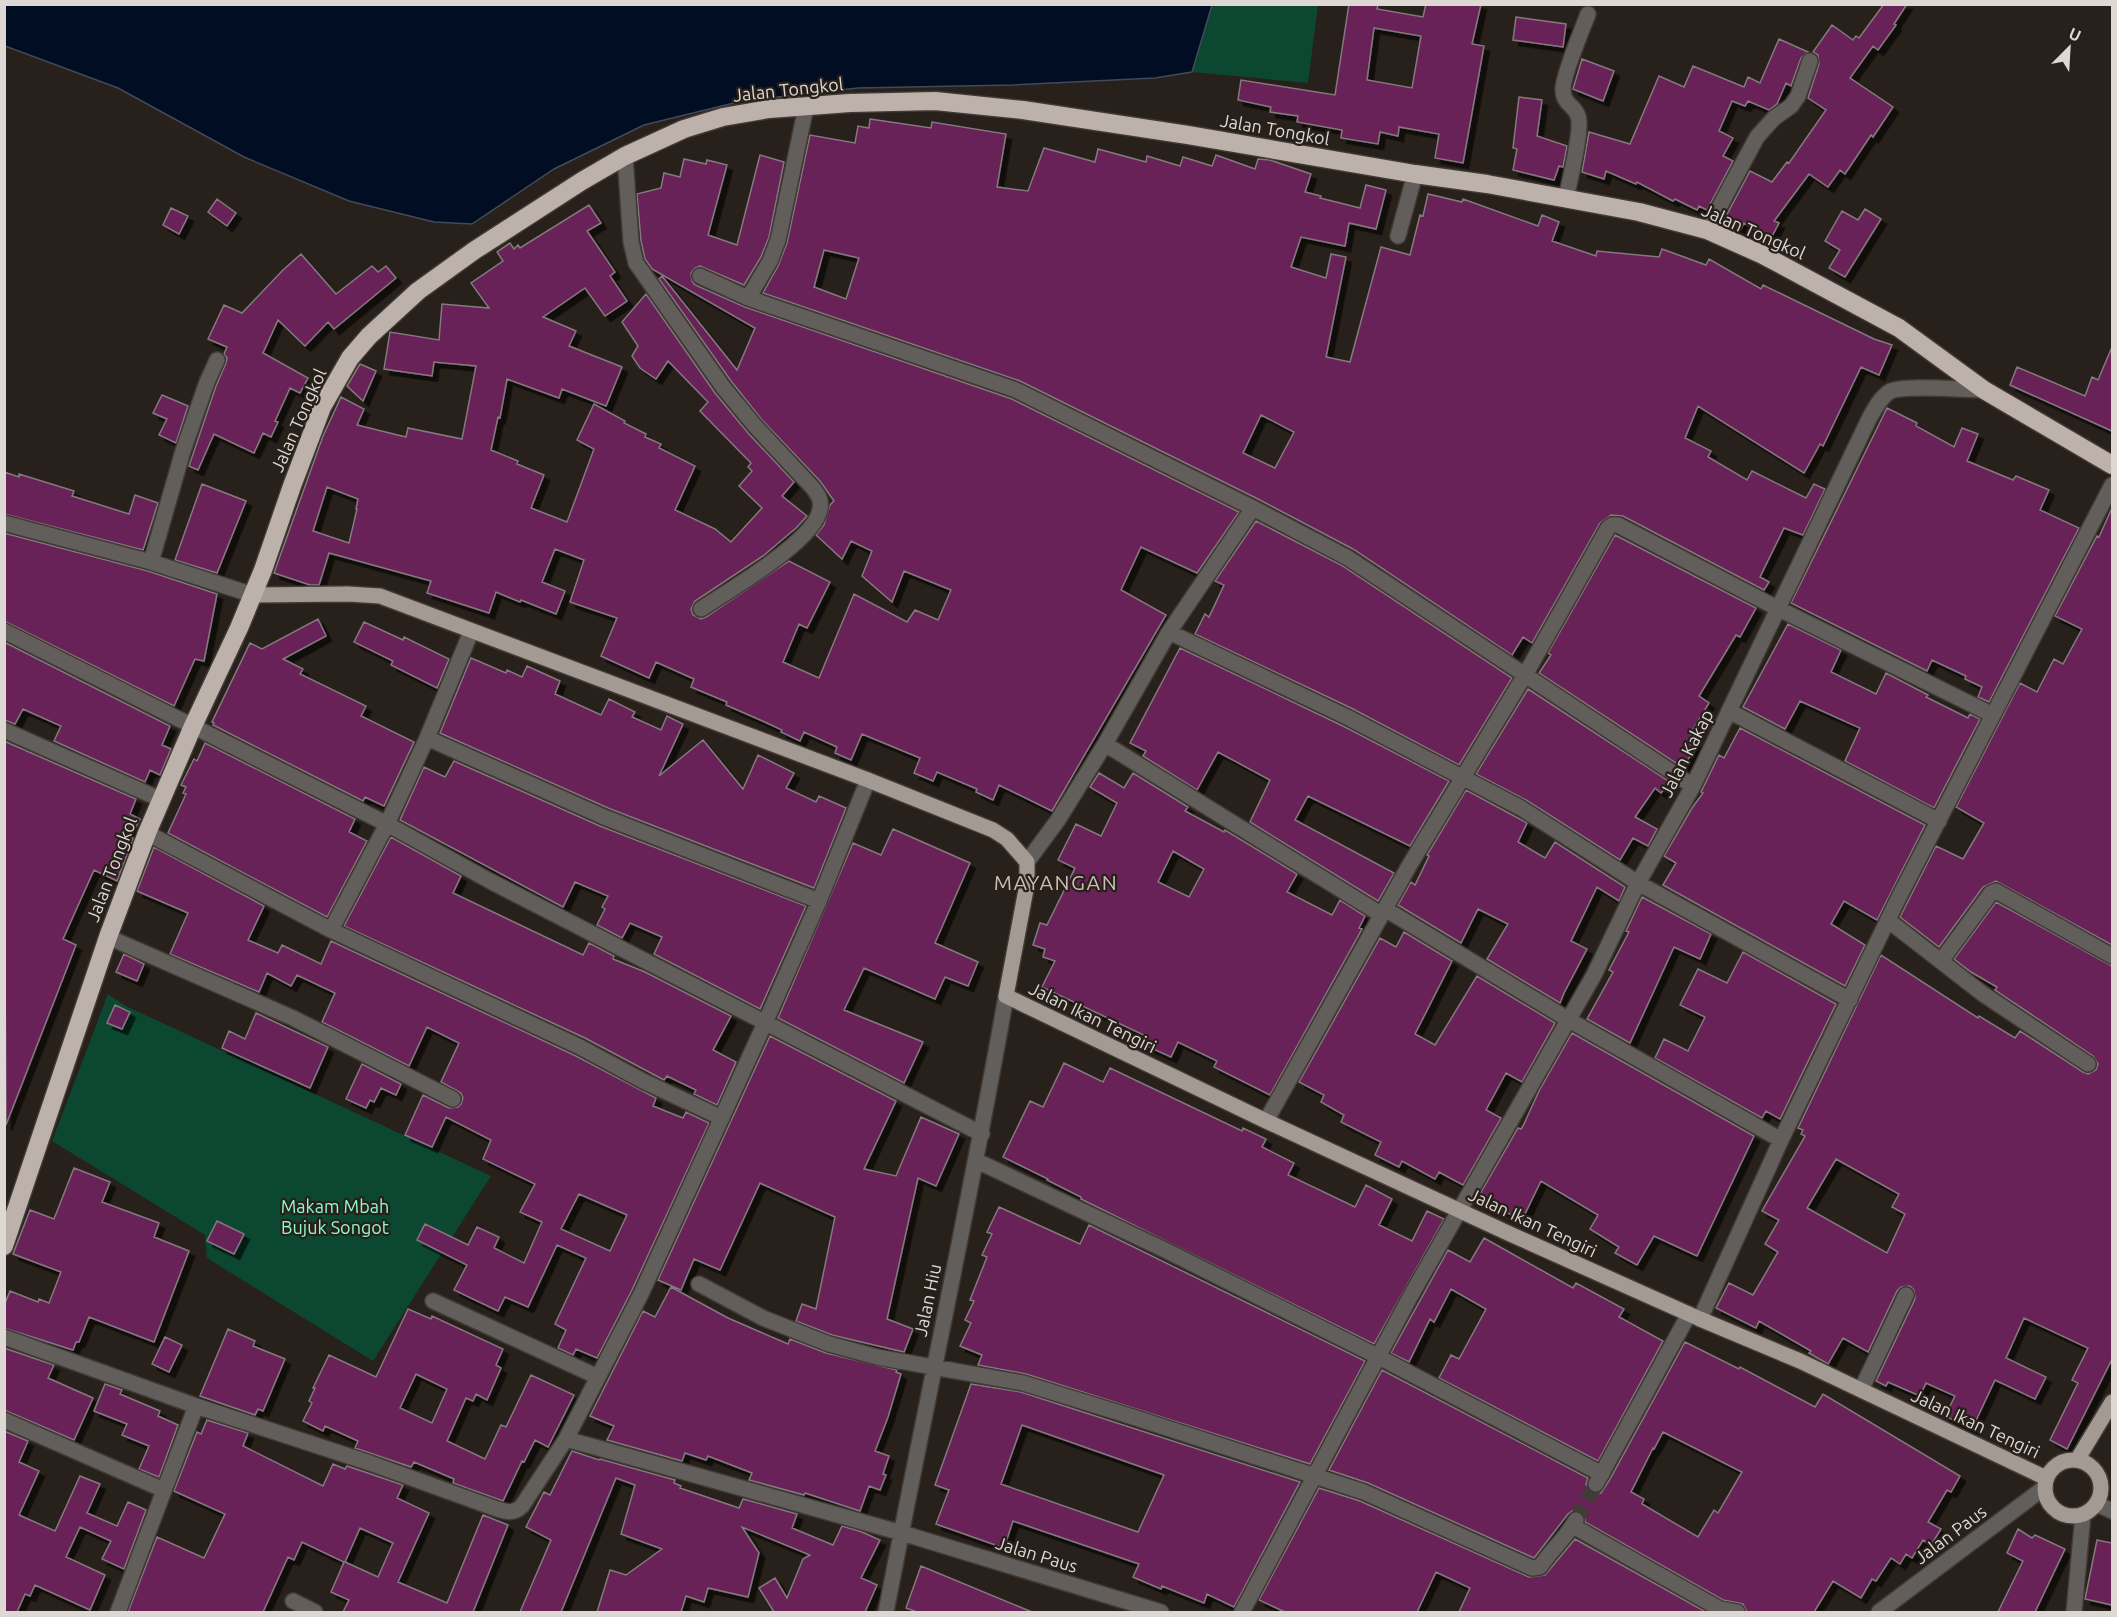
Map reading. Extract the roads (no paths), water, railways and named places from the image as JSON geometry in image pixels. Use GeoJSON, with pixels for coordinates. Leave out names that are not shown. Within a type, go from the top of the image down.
{"type":"FeatureCollection","features":[{"type":"Feature","properties":{"kind":"highway","name":"Jalan Tongkol"},"geometry":{"type":"LineString","coordinates":[[4,1246],[108,937],[147,833],[253,595],[322,408],[350,358],[418,291],[475,250],[625,156],[684,129],[723,117],[769,109],[850,103],[935,101],[1023,110],[1188,135],[1486,184],[1639,212],[1707,230],[1763,255],[1899,328],[1984,390],[2112,465]]}},
{"type":"Feature","properties":{"kind":"main road"},"geometry":{"type":"LineString","coordinates":[[253,595],[380,596],[868,780],[993,830],[1007,839],[1027,862],[1027,884],[1006,996]]}},
{"type":"Feature","properties":{"kind":"main road","name":"Jalan Ikan Tengiri"},"geometry":{"type":"LineString","coordinates":[[1006,996],[1266,1121],[1510,1234],[1695,1317],[1800,1361],[2046,1482]]}},
{"type":"Feature","properties":{"kind":"main road"},"geometry":{"type":"LineString","coordinates":[[2077,1460],[2112,1402]]}},
{"type":"Feature","properties":{"kind":"main road"},"geometry":{"type":"LineString","coordinates":[[2077,1460],[2087,1463],[2100,1476],[2101,1495],[2097,1504],[2083,1515],[2074,1517],[2065,1515],[2056,1511],[2046,1496],[2046,1482],[2051,1470],[2058,1463],[2077,1460]]}},
{"type":"Feature","properties":{"kind":"street"},"geometry":{"type":"LineString","coordinates":[[1566,199],[1579,129],[1579,117],[1566,103],[1563,86],[1588,14]]}},
{"type":"Feature","properties":{"kind":"street"},"geometry":{"type":"LineString","coordinates":[[1707,230],[1757,137],[1774,118],[1791,106],[1798,96],[1810,62]]}},
{"type":"Feature","properties":{"kind":"street"},"geometry":{"type":"LineString","coordinates":[[748,298],[770,261],[778,240],[806,107]]}},
{"type":"Feature","properties":{"kind":"street"},"geometry":{"type":"LineString","coordinates":[[625,156],[631,242],[636,264],[723,387],[755,426],[813,488],[820,499],[820,511],[814,521],[785,554],[701,609]]}},
{"type":"Feature","properties":{"kind":"street"},"geometry":{"type":"LineString","coordinates":[[1398,236],[1415,174]]}},
{"type":"Feature","properties":{"kind":"street"},"geometry":{"type":"LineString","coordinates":[[700,276],[748,298],[1016,390],[1253,508],[1348,558],[1693,786]]}},
{"type":"Feature","properties":{"kind":"street"},"geometry":{"type":"LineString","coordinates":[[151,562],[183,451],[217,360]]}},
{"type":"Feature","properties":{"kind":"street","name":"Jalan Kakap"},"geometry":{"type":"LineString","coordinates":[[1242,1612],[1410,1297],[1594,975],[1638,883],[1693,786],[1869,419],[1883,397],[1893,390],[1984,390]]}},
{"type":"Feature","properties":{"kind":"street"},"geometry":{"type":"LineString","coordinates":[[977,1161],[1165,1250],[1379,1357],[1599,1479],[1695,1317],[1939,821],[2112,485]]}},
{"type":"Feature","properties":{"kind":"street"},"geometry":{"type":"LineString","coordinates":[[1027,862],[1058,820],[1105,744],[1169,632],[1253,508]]}},
{"type":"Feature","properties":{"kind":"street"},"geometry":{"type":"LineString","coordinates":[[4,523],[151,562],[253,595]]}},
{"type":"Feature","properties":{"kind":"street"},"geometry":{"type":"LineString","coordinates":[[1266,1121],[1383,912],[1461,778],[1525,675],[1608,528],[1612,525],[1618,525],[1777,608],[1993,715]]}},
{"type":"Feature","properties":{"kind":"street"},"geometry":{"type":"LineString","coordinates":[[4,631],[387,824],[490,881],[982,1134]]}},
{"type":"Feature","properties":{"kind":"street"},"geometry":{"type":"LineString","coordinates":[[331,930],[387,824],[427,738],[471,632]]}},
{"type":"Feature","properties":{"kind":"street"},"geometry":{"type":"LineString","coordinates":[[1169,632],[1347,717],[1521,808],[1638,883],[1850,1000]]}},
{"type":"Feature","properties":{"kind":"street"},"geometry":{"type":"LineString","coordinates":[[1730,711],[1939,821]]}},
{"type":"Feature","properties":{"kind":"street"},"geometry":{"type":"LineString","coordinates":[[4,730],[162,800]]}},
{"type":"Feature","properties":{"kind":"street"},"geometry":{"type":"LineString","coordinates":[[427,738],[604,817],[819,901]]}},
{"type":"Feature","properties":{"kind":"street"},"geometry":{"type":"LineString","coordinates":[[1105,744],[1383,912],[1781,1140]]}},
{"type":"Feature","properties":{"kind":"street"},"geometry":{"type":"LineString","coordinates":[[4,1337],[196,1406],[370,1463],[508,1512],[517,1511],[566,1440],[641,1294],[819,901],[868,780]]}},
{"type":"Feature","properties":{"kind":"street"},"geometry":{"type":"LineString","coordinates":[[147,833],[331,930],[580,1047],[643,1081],[722,1118]]}},
{"type":"Feature","properties":{"kind":"street"},"geometry":{"type":"LineString","coordinates":[[1941,961],[1992,893],[1996,891],[2112,956]]}},
{"type":"Feature","properties":{"kind":"street"},"geometry":{"type":"LineString","coordinates":[[1889,921],[1992,1000],[2088,1064]]}},
{"type":"Feature","properties":{"kind":"street"},"geometry":{"type":"LineString","coordinates":[[108,937],[294,1018],[453,1099]]}},
{"type":"Feature","properties":{"kind":"street","name":"Jalan Hiu"},"geometry":{"type":"LineString","coordinates":[[886,1612],[977,1161],[1006,996]]}},
{"type":"Feature","properties":{"kind":"street"},"geometry":{"type":"LineString","coordinates":[[699,1284],[764,1318],[829,1344],[877,1357],[1023,1383],[1364,1492],[1536,1569],[1559,1545],[1574,1523],[1720,1609],[1737,1612]]}},
{"type":"Feature","properties":{"kind":"street"},"geometry":{"type":"LineString","coordinates":[[1861,1390],[1906,1295]]}},
{"type":"Feature","properties":{"kind":"street"},"geometry":{"type":"LineString","coordinates":[[433,1301],[598,1377]]}},
{"type":"Feature","properties":{"kind":"street"},"geometry":{"type":"LineString","coordinates":[[118,1612],[196,1406]]}},
{"type":"Feature","properties":{"kind":"street"},"geometry":{"type":"LineString","coordinates":[[4,1420],[164,1490]]}},
{"type":"Feature","properties":{"kind":"street","name":"Jalan Paus"},"geometry":{"type":"LineString","coordinates":[[566,1440],[902,1533],[1161,1612]]}},
{"type":"Feature","properties":{"kind":"street","name":"Jalan Paus"},"geometry":{"type":"LineString","coordinates":[[1879,1612],[2046,1482]]}},
{"type":"Feature","properties":{"kind":"street"},"geometry":{"type":"LineString","coordinates":[[2097,1504],[2112,1511]]}},
{"type":"Feature","properties":{"kind":"street"},"geometry":{"type":"LineString","coordinates":[[2074,1612],[2083,1515]]}},
{"type":"Feature","properties":{"kind":"street"},"geometry":{"type":"LineString","coordinates":[[293,1601],[315,1612]]}},
{"type":"Feature","properties":{"kind":"water"},"geometry":{"type":"Polygon","coordinates":[[[4,5],[1212,5],[1192,72],[1155,78],[1013,85],[858,88],[742,101],[644,125],[554,169],[472,224],[434,222],[349,201],[244,157],[118,88],[5,46],[4,5]]]}},
{"type":"Feature","properties":{"kind":"tunnel"},"geometry":{"type":"LineString","coordinates":[[1576,1520],[1596,1484]]}},
{"type":"Feature","properties":{"kind":"district","name":"MAYANGAN"},"geometry":{"type":"Point","coordinates":[1056,882]}},
{"type":"Feature","properties":{"kind":"park label","name":"Makam Mbah Bujuk Songot"},"geometry":{"type":"Point","coordinates":[335,1216]}}]}
